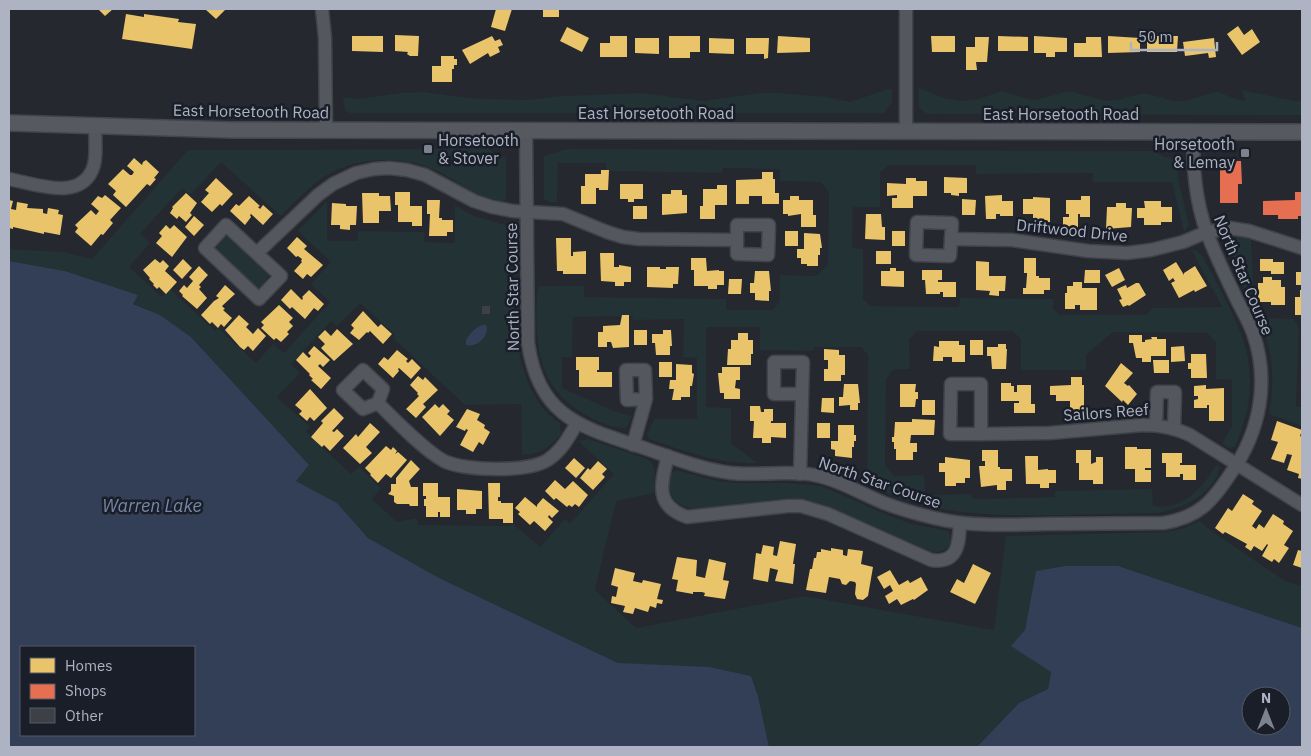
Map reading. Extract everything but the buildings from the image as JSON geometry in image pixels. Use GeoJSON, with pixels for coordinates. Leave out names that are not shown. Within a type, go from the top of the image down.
{"type":"FeatureCollection","features":[{"type":"Feature","properties":{"kind":"main road","name":"East Horsetooth Road"},"geometry":{"type":"LineString","coordinates":[[9,123],[232,130],[1302,132]]}},
{"type":"Feature","properties":{"kind":"street"},"geometry":{"type":"LineString","coordinates":[[322,9],[325,38],[326,130]]}},
{"type":"Feature","properties":{"kind":"street"},"geometry":{"type":"LineString","coordinates":[[906,9],[906,131]]}},
{"type":"Feature","properties":{"kind":"street"},"geometry":{"type":"LineString","coordinates":[[9,179],[65,189],[76,187],[85,181],[94,164],[94,126]]}},
{"type":"Feature","properties":{"kind":"street","name":"North Star Course"},"geometry":{"type":"LineString","coordinates":[[526,130],[528,343],[531,363],[537,379],[545,394],[556,407],[577,423],[589,429],[709,469],[731,472],[800,474],[832,479],[908,512],[960,523],[1004,525],[1164,522],[1179,520],[1194,514],[1213,499],[1237,465],[1253,432],[1259,410],[1261,368],[1259,352],[1253,331],[1218,262],[1200,210],[1195,187],[1192,132]]}},
{"type":"Feature","properties":{"kind":"street"},"geometry":{"type":"LineString","coordinates":[[257,253],[318,195],[333,184],[356,173],[374,169],[407,170],[425,174],[474,200],[492,207],[527,212],[563,214],[607,232],[639,240],[737,240]]}},
{"type":"Feature","properties":{"kind":"street"},"geometry":{"type":"LineString","coordinates":[[226,225],[257,253],[281,276],[259,299],[205,248],[226,225]]}},
{"type":"Feature","properties":{"kind":"street","name":"Driftwood Drive"},"geometry":{"type":"LineString","coordinates":[[951,239],[1012,240],[1127,253],[1169,246],[1220,228],[1239,228],[1302,248]]}},
{"type":"Feature","properties":{"kind":"street","name":"Sailors Reef"},"geometry":{"type":"LineString","coordinates":[[981,434],[981,384],[951,384],[950,434],[981,434],[1050,433],[1143,425],[1174,428],[1190,435],[1302,505]]}},
{"type":"Feature","properties":{"kind":"street"},"geometry":{"type":"LineString","coordinates":[[1156,425],[1157,392],[1174,392],[1174,428]]}},
{"type":"Feature","properties":{"kind":"street"},"geometry":{"type":"LineString","coordinates":[[800,474],[802,394]]}},
{"type":"Feature","properties":{"kind":"street"},"geometry":{"type":"LineString","coordinates":[[634,444],[646,399]]}},
{"type":"Feature","properties":{"kind":"street"},"geometry":{"type":"LineString","coordinates":[[378,403],[434,454],[456,466],[469,468],[526,468],[537,465],[558,452],[577,423]]}},
{"type":"Feature","properties":{"kind":"street"},"geometry":{"type":"LineString","coordinates":[[668,456],[661,484],[662,494],[665,502],[672,510],[687,517],[801,506],[828,514],[931,560],[938,561],[946,559],[956,550],[960,523]]}},
{"type":"Feature","properties":{"kind":"shaded area"},"geometry":{"type":"Polygon","coordinates":[[[892,89],[892,102],[884,113],[350,113],[345,111],[343,97],[358,99],[400,93],[425,92],[468,98],[527,100],[562,96],[642,93],[703,101],[759,93],[781,93],[827,97],[850,102],[892,89]]]}},
{"type":"Feature","properties":{"kind":"shaded area"},"geometry":{"type":"Polygon","coordinates":[[[918,89],[944,98],[961,101],[979,99],[1002,91],[1036,100],[1065,92],[1073,92],[1106,101],[1144,93],[1175,101],[1185,101],[1218,92],[1246,101],[1241,90],[1295,101],[1302,100],[1302,115],[926,114],[919,107],[918,89]]]}},
{"type":"Feature","properties":{"kind":"shaded area"},"geometry":{"type":"Polygon","coordinates":[[[489,149],[498,155],[506,157],[506,199],[502,202],[486,198],[443,174],[423,166],[407,162],[376,160],[344,167],[330,173],[307,190],[281,216],[221,162],[190,195],[182,188],[140,234],[150,243],[129,267],[162,297],[170,289],[215,331],[218,328],[256,363],[273,344],[284,353],[330,302],[311,284],[331,262],[298,231],[327,201],[327,241],[358,241],[358,231],[424,232],[424,242],[455,243],[455,205],[474,216],[509,226],[516,336],[522,362],[530,386],[543,407],[560,423],[561,434],[548,447],[540,452],[522,455],[521,404],[465,405],[393,338],[395,335],[360,303],[337,326],[331,321],[291,364],[300,373],[277,397],[310,427],[306,432],[351,474],[359,467],[381,488],[372,499],[397,522],[417,518],[418,525],[510,526],[512,523],[540,547],[565,519],[570,524],[614,474],[578,441],[589,439],[647,459],[655,470],[654,493],[616,501],[595,590],[636,628],[804,596],[994,630],[1006,536],[1165,532],[1184,528],[1200,521],[1285,581],[1302,586],[1302,628],[1194,592],[1065,566],[1036,571],[1025,630],[1051,672],[1048,689],[1019,703],[979,747],[769,747],[758,696],[751,676],[618,663],[439,578],[368,538],[337,503],[296,481],[309,465],[191,337],[160,315],[132,303],[138,295],[65,271],[9,261],[9,249],[64,252],[92,259],[188,150],[489,149]]]}},
{"type":"Feature","properties":{"kind":"shaded area"},"geometry":{"type":"Polygon","coordinates":[[[567,149],[1153,151],[1165,157],[1177,158],[1178,178],[1189,225],[1184,232],[1172,182],[1093,182],[1093,173],[976,174],[976,165],[889,165],[880,172],[880,207],[853,207],[852,248],[863,249],[863,299],[871,306],[959,307],[960,298],[1053,299],[1053,309],[1060,315],[1146,315],[1152,308],[1222,307],[1191,249],[1197,251],[1203,257],[1228,305],[1246,348],[1250,370],[1250,393],[1245,418],[1235,447],[1228,448],[1222,443],[1232,426],[1232,380],[1216,379],[1216,342],[1207,333],[1113,332],[1086,355],[1086,370],[1021,370],[1021,339],[1012,331],[917,331],[909,339],[910,369],[893,370],[886,379],[885,465],[894,476],[924,475],[925,495],[971,494],[972,499],[1055,497],[1055,491],[1152,489],[1153,506],[1167,506],[1177,504],[1197,490],[1217,464],[1220,468],[1216,478],[1204,493],[1187,504],[1158,513],[985,514],[936,508],[889,494],[867,483],[868,355],[861,347],[814,347],[814,351],[760,350],[760,327],[706,327],[706,407],[731,408],[731,443],[757,463],[729,462],[649,439],[647,434],[654,419],[697,419],[697,358],[683,357],[684,319],[633,320],[632,316],[573,317],[572,357],[562,357],[562,388],[614,411],[632,416],[626,428],[611,426],[601,422],[569,404],[548,377],[538,345],[536,310],[539,286],[584,286],[584,297],[726,299],[726,310],[773,310],[780,301],[780,275],[816,276],[828,265],[829,192],[821,182],[780,181],[780,169],[723,168],[722,173],[606,171],[606,163],[558,163],[557,202],[549,202],[544,199],[544,156],[567,149]]]}},
{"type":"Feature","properties":{"kind":"shaded area"},"geometry":{"type":"Polygon","coordinates":[[[1238,235],[1251,238],[1254,309],[1225,247],[1224,240],[1238,235]]]}},
{"type":"Feature","properties":{"kind":"shaded area"},"geometry":{"type":"Polygon","coordinates":[[[228,236],[270,274],[261,288],[257,289],[215,250],[224,237],[228,236]]]}},
{"type":"Feature","properties":{"kind":"shaded area"},"geometry":{"type":"Polygon","coordinates":[[[1259,318],[1293,319],[1299,327],[1296,407],[1302,407],[1302,426],[1269,414],[1272,365],[1264,330],[1259,318]]]}},
{"type":"Feature","properties":{"kind":"shaded area"},"geometry":{"type":"Polygon","coordinates":[[[676,470],[718,481],[822,486],[912,524],[948,531],[951,540],[950,544],[945,550],[932,552],[834,509],[802,498],[694,509],[680,504],[672,496],[670,490],[671,473],[676,470]]]}},
{"type":"Feature","properties":{"kind":"water","name":"Warren Lake"},"geometry":{"type":"Polygon","coordinates":[[[9,261],[65,271],[138,295],[133,304],[160,315],[191,337],[309,465],[296,481],[337,503],[368,538],[439,578],[618,663],[709,667],[751,676],[758,696],[769,747],[9,747],[9,261]]]}},
{"type":"Feature","properties":{"kind":"water"},"geometry":{"type":"Polygon","coordinates":[[[482,325],[486,325],[487,329],[482,340],[474,345],[466,345],[469,335],[482,325]]]}},
{"type":"Feature","properties":{"kind":"water"},"geometry":{"type":"Polygon","coordinates":[[[1065,566],[1118,566],[1302,628],[1302,747],[979,747],[1019,703],[1048,689],[1051,672],[1011,646],[1025,630],[1036,571],[1065,566]]]}},
{"type":"Feature","properties":{"kind":"place","name":"Horsetooth & Stover"},"geometry":{"type":"Point","coordinates":[428,149]}},
{"type":"Feature","properties":{"kind":"place","name":"Horsetooth & Lemay"},"geometry":{"type":"Point","coordinates":[1245,153]}}]}
